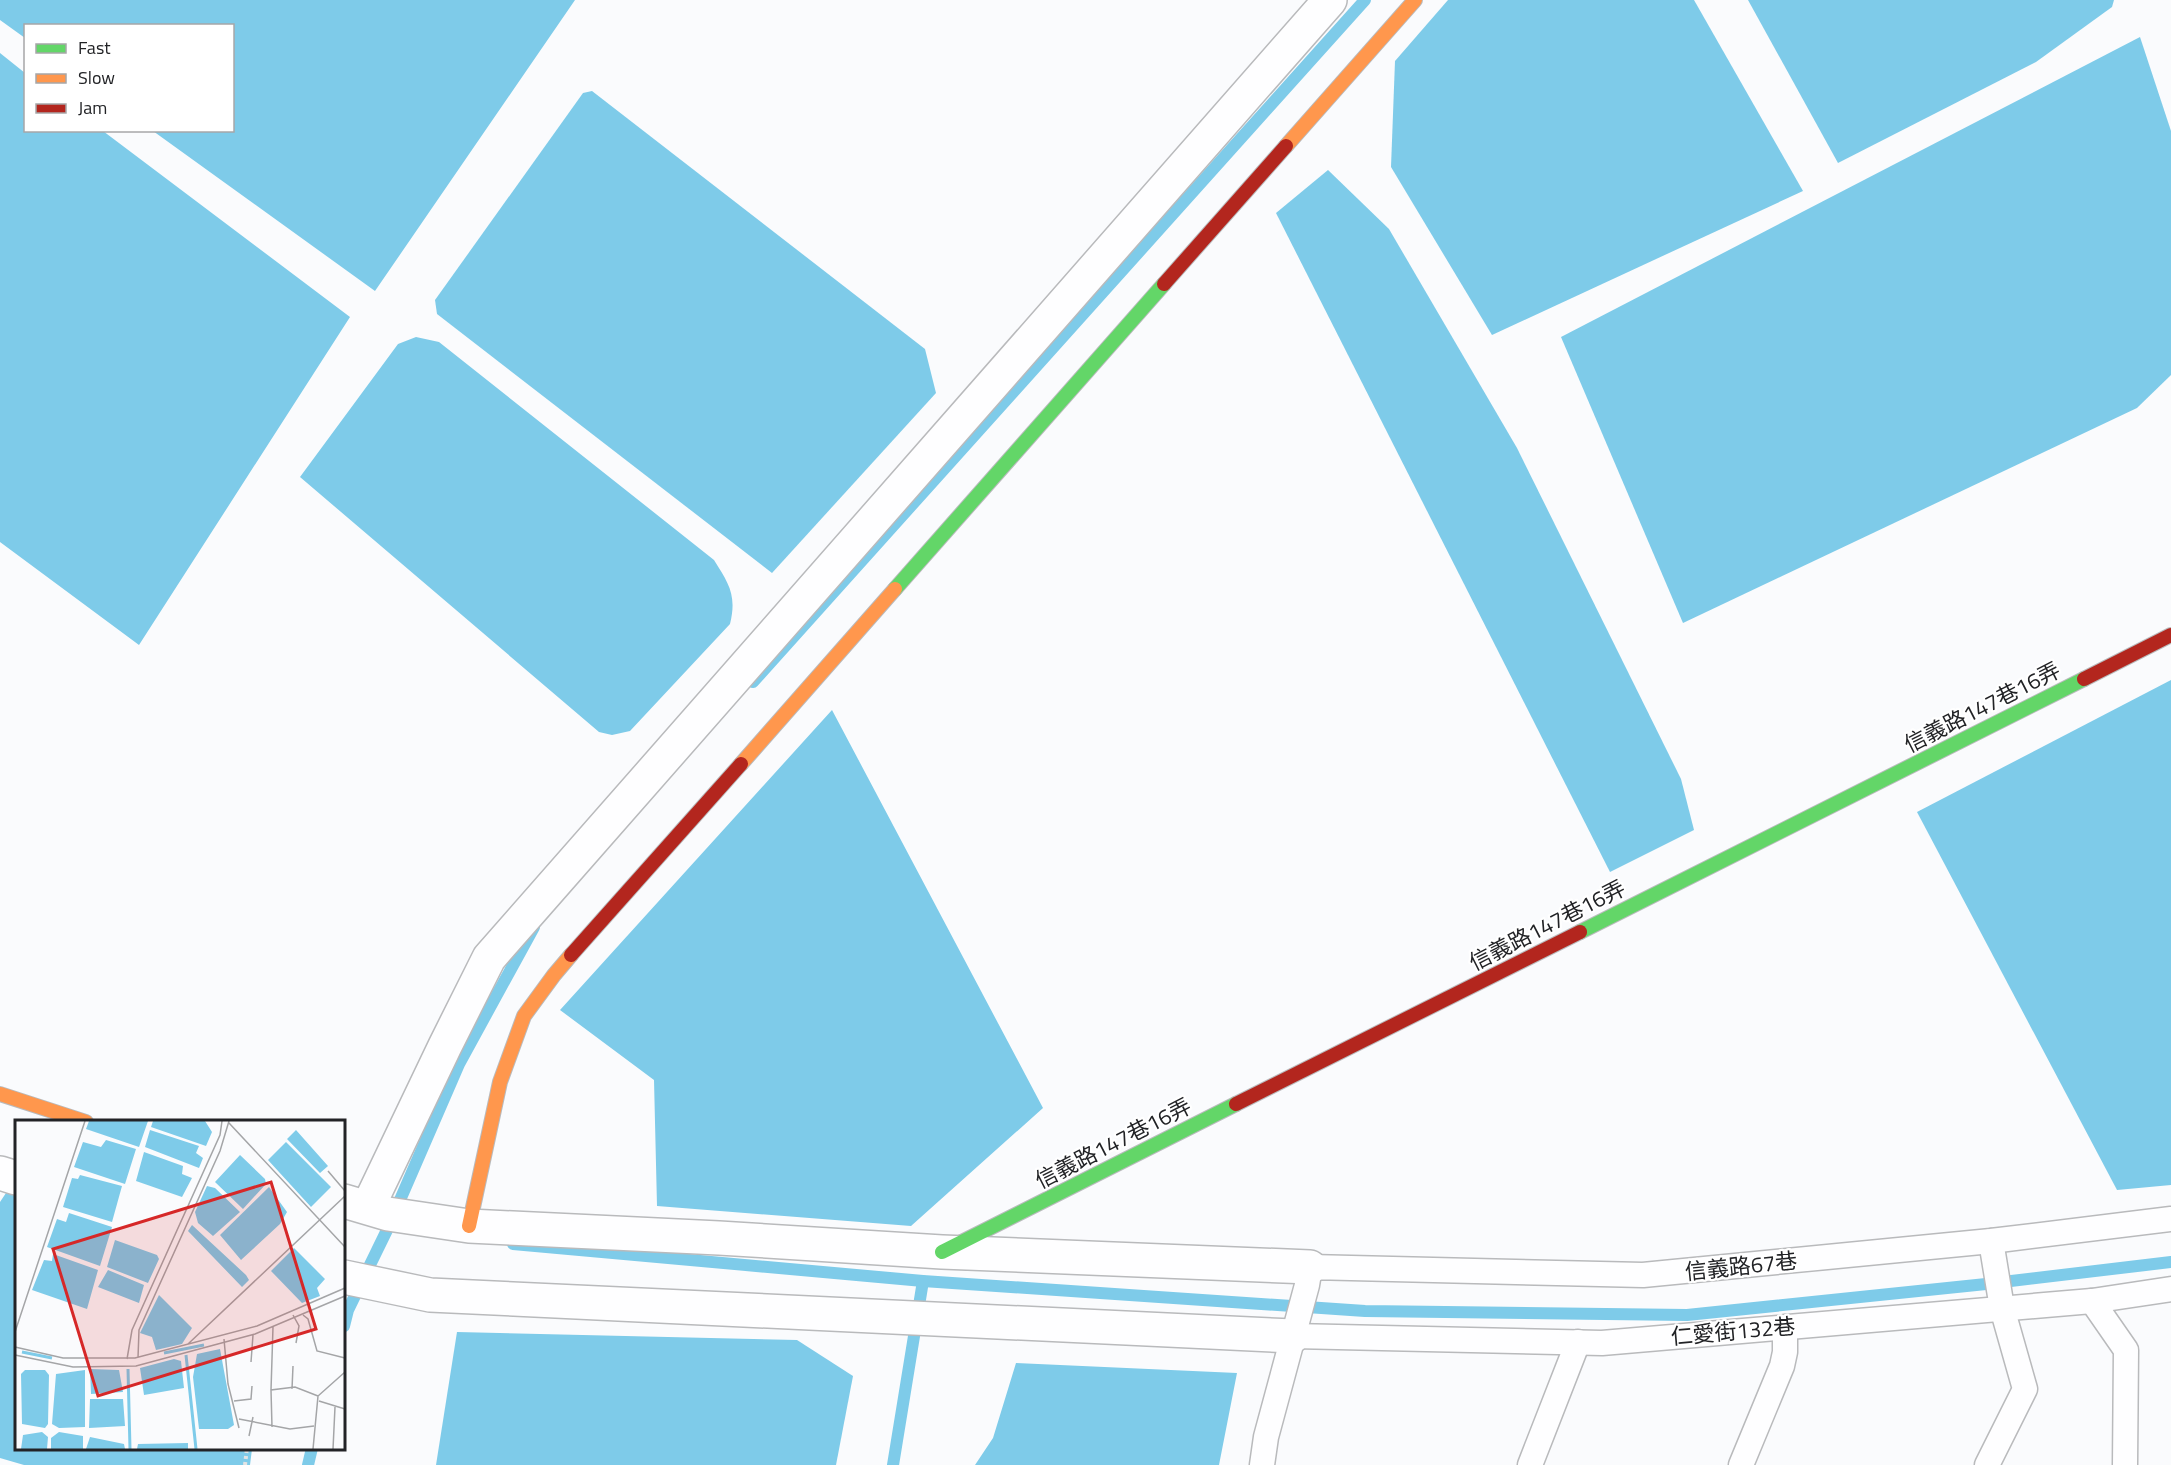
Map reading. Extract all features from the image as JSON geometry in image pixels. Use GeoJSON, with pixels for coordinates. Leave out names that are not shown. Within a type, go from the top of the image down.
{"type":"FeatureCollection","features":[{"type":"Feature","properties":{"kind":"street"},"geometry":{"type":"LineString","coordinates":[[1308,1276],[719,1238],[455,1225],[366,1207],[489,958],[1330,0]]}},
{"type":"Feature","properties":{"kind":"street"},"geometry":{"type":"LineString","coordinates":[[455,1225],[500,1082],[524,1016],[554,975],[1415,0]]}},
{"type":"Feature","properties":{"kind":"street","name":"信義路147巷16弄"},"geometry":{"type":"LineString","coordinates":[[942,1252],[2171,635]]}},
{"type":"Feature","properties":{"kind":"street"},"geometry":{"type":"LineString","coordinates":[[0,1094],[80,1120]]}},
{"type":"Feature","properties":{"kind":"street"},"geometry":{"type":"LineString","coordinates":[[0,1173],[15,1178]]}},
{"type":"Feature","properties":{"kind":"street"},"geometry":{"type":"LineString","coordinates":[[357,1280],[430,1295],[1295,1328]]}},
{"type":"Feature","properties":{"kind":"lane","name":"信義路67巷"},"geometry":{"type":"LineString","coordinates":[[1308,1276],[1642,1275],[1992,1246],[2171,1219]]}},
{"type":"Feature","properties":{"kind":"lane"},"geometry":{"type":"LineString","coordinates":[[1987,1465],[2025,1389],[2001,1300],[1992,1246]]}},
{"type":"Feature","properties":{"kind":"lane"},"geometry":{"type":"LineString","coordinates":[[1262,1465],[1266,1437],[1308,1276]]}},
{"type":"Feature","properties":{"kind":"lane","name":"仁愛街132巷"},"geometry":{"type":"LineString","coordinates":[[1295,1328],[1602,1343],[1785,1327],[2001,1300],[2092,1301],[2171,1289]]}},
{"type":"Feature","properties":{"kind":"lane"},"geometry":{"type":"LineString","coordinates":[[2092,1301],[2126,1350],[2126,1465]]}},
{"type":"Feature","properties":{"kind":"lane"},"geometry":{"type":"LineString","coordinates":[[1741,1465],[1782,1366],[1785,1352],[1785,1327]]}},
{"type":"Feature","properties":{"kind":"lane"},"geometry":{"type":"LineString","coordinates":[[1530,1465],[1578,1342]]}},
{"type":"Feature","properties":{"kind":"path"},"geometry":{"type":"LineString","coordinates":[[245,1465],[247,1450]]}},
{"type":"Feature","properties":{"kind":"water"},"geometry":{"type":"Polygon","coordinates":[[[0,0],[575,0],[375,291],[154,132],[234,132],[234,24],[24,24],[24,37],[0,20],[0,0]]]}},
{"type":"Feature","properties":{"kind":"water"},"geometry":{"type":"Polygon","coordinates":[[[1448,0],[1694,0],[1803,191],[1492,335],[1391,167],[1395,61],[1448,0]]]}},
{"type":"Feature","properties":{"kind":"water"},"geometry":{"type":"Polygon","coordinates":[[[1748,0],[2114,0],[2112,7],[2036,62],[1838,163],[1748,0]]]}},
{"type":"Feature","properties":{"kind":"water"},"geometry":{"type":"Polygon","coordinates":[[[2140,37],[2171,131],[2171,375],[2137,408],[1683,623],[1561,337],[2140,37]]]}},
{"type":"Feature","properties":{"kind":"water"},"geometry":{"type":"Polygon","coordinates":[[[0,53],[24,72],[24,132],[104,132],[350,317],[139,645],[0,542],[0,53]]]}},
{"type":"Feature","properties":{"kind":"water"},"geometry":{"type":"Polygon","coordinates":[[[592,91],[925,349],[936,393],[772,573],[437,314],[435,300],[583,93],[592,91]]]}},
{"type":"Feature","properties":{"kind":"water"},"geometry":{"type":"Polygon","coordinates":[[[1328,170],[1389,229],[1517,448],[1681,779],[1694,830],[1610,872],[1276,213],[1328,170]]]}},
{"type":"Feature","properties":{"kind":"water"},"geometry":{"type":"Polygon","coordinates":[[[416,337],[439,342],[714,560],[724,576],[733,605],[730,624],[630,731],[612,735],[599,732],[300,477],[398,344],[416,337]]]}},
{"type":"Feature","properties":{"kind":"water"},"geometry":{"type":"Polygon","coordinates":[[[2171,680],[2171,1185],[2117,1190],[1917,812],[2171,680]]]}},
{"type":"Feature","properties":{"kind":"water"},"geometry":{"type":"Polygon","coordinates":[[[832,710],[1043,1108],[911,1226],[657,1206],[654,1080],[560,1010],[832,710]]]}},
{"type":"Feature","properties":{"kind":"water"},"geometry":{"type":"Polygon","coordinates":[[[15,1187],[15,1450],[252,1450],[250,1465],[24,1465],[0,1458],[0,1202],[8,1190],[15,1187]]]}},
{"type":"Feature","properties":{"kind":"water"},"geometry":{"type":"Polygon","coordinates":[[[457,1332],[797,1340],[853,1376],[836,1465],[436,1465],[457,1332]]]}},
{"type":"Feature","properties":{"kind":"water"},"geometry":{"type":"Polygon","coordinates":[[[1016,1363],[1237,1373],[1219,1465],[975,1465],[993,1438],[1016,1363]]]}},
{"type":"Feature","properties":{"kind":"waterway"},"geometry":{"type":"LineString","coordinates":[[753,682],[1365,0]]}},
{"type":"Feature","properties":{"kind":"waterway"},"geometry":{"type":"LineString","coordinates":[[345,1322],[348,1310],[387,1230],[459,1064],[534,927]]}},
{"type":"Feature","properties":{"kind":"waterway"},"geometry":{"type":"LineString","coordinates":[[513,1244],[923,1281],[1365,1311],[1687,1315],[2171,1262]]}},
{"type":"Feature","properties":{"kind":"waterway"},"geometry":{"type":"LineString","coordinates":[[893,1465],[923,1281]]}},
{"type":"Feature","properties":{"kind":"waterway"},"geometry":{"type":"LineString","coordinates":[[308,1465],[312,1450]]}},
{"type":"Feature","properties":{"kind":"traffic: fast"},"geometry":{"type":"LineString","coordinates":[[895,589],[1164,284]]}},
{"type":"Feature","properties":{"kind":"traffic: fast"},"geometry":{"type":"LineString","coordinates":[[1580,932],[2084,679]]}},
{"type":"Feature","properties":{"kind":"traffic: fast"},"geometry":{"type":"LineString","coordinates":[[942,1252],[1236,1104]]}},
{"type":"Feature","properties":{"kind":"traffic: slow"},"geometry":{"type":"LineString","coordinates":[[1286,146],[1415,0]]}},
{"type":"Feature","properties":{"kind":"traffic: slow"},"geometry":{"type":"LineString","coordinates":[[741,764],[895,589]]}},
{"type":"Feature","properties":{"kind":"traffic: slow"},"geometry":{"type":"LineString","coordinates":[[469,1226],[500,1082],[524,1016],[571,955]]}},
{"type":"Feature","properties":{"kind":"traffic: slow"},"geometry":{"type":"LineString","coordinates":[[0,1094],[80,1120]]}},
{"type":"Feature","properties":{"kind":"traffic: jam"},"geometry":{"type":"LineString","coordinates":[[1164,284],[1286,146]]}},
{"type":"Feature","properties":{"kind":"traffic: jam"},"geometry":{"type":"LineString","coordinates":[[2084,679],[2171,635]]}},
{"type":"Feature","properties":{"kind":"traffic: jam"},"geometry":{"type":"LineString","coordinates":[[571,955],[741,764]]}},
{"type":"Feature","properties":{"kind":"traffic: jam"},"geometry":{"type":"LineString","coordinates":[[1236,1104],[1580,932]]}}]}
